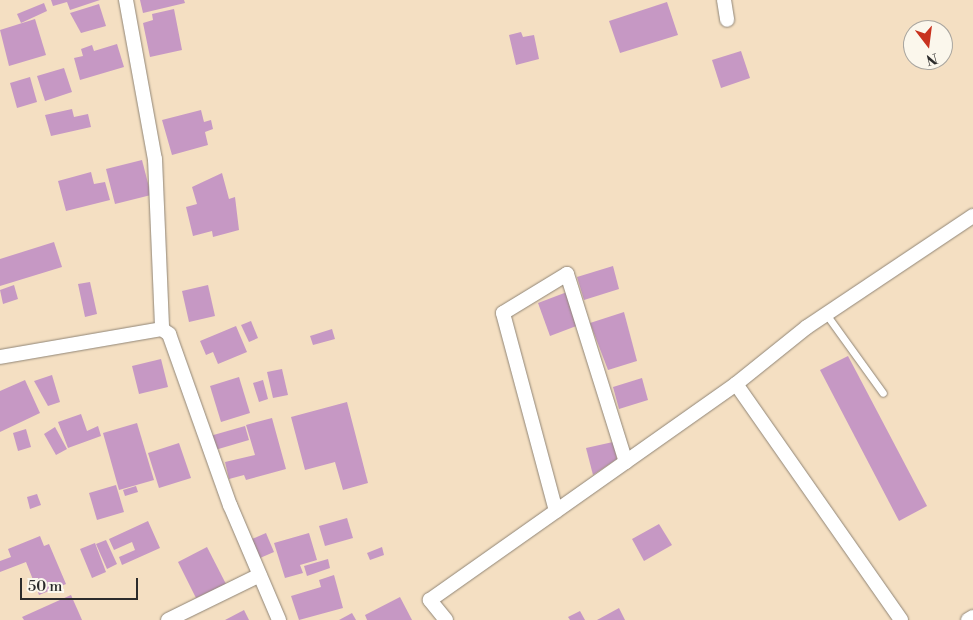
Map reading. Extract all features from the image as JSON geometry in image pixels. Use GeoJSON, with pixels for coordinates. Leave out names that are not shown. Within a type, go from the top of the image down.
{"type":"FeatureCollection","features":[{"type":"Feature","properties":{"kind":"street"},"geometry":{"type":"LineString","coordinates":[[126,0],[155,159],[162,329]]}},
{"type":"Feature","properties":{"kind":"street"},"geometry":{"type":"LineString","coordinates":[[724,0],[727,20]]}},
{"type":"Feature","properties":{"kind":"street"},"geometry":{"type":"LineString","coordinates":[[444,620],[430,600],[736,384],[826,314],[973,216]]}},
{"type":"Feature","properties":{"kind":"street"},"geometry":{"type":"LineString","coordinates":[[556,512],[503,313],[567,274],[626,462]]}},
{"type":"Feature","properties":{"kind":"street"},"geometry":{"type":"LineString","coordinates":[[0,357],[162,329],[169,334],[260,575],[279,620]]}},
{"type":"Feature","properties":{"kind":"street"},"geometry":{"type":"LineString","coordinates":[[736,384],[901,620]]}},
{"type":"Feature","properties":{"kind":"street"},"geometry":{"type":"LineString","coordinates":[[168,620],[260,575]]}},
{"type":"Feature","properties":{"kind":"street"},"geometry":{"type":"LineString","coordinates":[[968,620],[973,616]]}},
{"type":"Feature","properties":{"kind":"lane"},"geometry":{"type":"LineString","coordinates":[[826,314],[883,393]]}},
{"type":"Feature","properties":{"kind":"building"},"geometry":{"type":"Polygon","coordinates":[[[51,0],[100,0],[70,10],[67,2],[53,6],[51,0]]]}},
{"type":"Feature","properties":{"kind":"building"},"geometry":{"type":"Polygon","coordinates":[[[140,0],[184,0],[185,3],[143,13],[140,0]]]}},
{"type":"Feature","properties":{"kind":"building"},"geometry":{"type":"Polygon","coordinates":[[[667,2],[678,35],[620,53],[609,21],[667,2]]]}},
{"type":"Feature","properties":{"kind":"building"},"geometry":{"type":"Polygon","coordinates":[[[44,3],[47,11],[21,23],[17,14],[44,3]]]}},
{"type":"Feature","properties":{"kind":"building"},"geometry":{"type":"Polygon","coordinates":[[[99,4],[106,26],[81,33],[70,13],[99,4]]]}},
{"type":"Feature","properties":{"kind":"building"},"geometry":{"type":"Polygon","coordinates":[[[174,9],[182,50],[150,57],[143,23],[153,20],[152,14],[174,9]]]}},
{"type":"Feature","properties":{"kind":"building"},"geometry":{"type":"Polygon","coordinates":[[[35,19],[46,55],[9,66],[0,30],[35,19]]]}},
{"type":"Feature","properties":{"kind":"building"},"geometry":{"type":"Polygon","coordinates":[[[521,32],[523,37],[534,35],[539,59],[516,65],[509,35],[521,32]]]}},
{"type":"Feature","properties":{"kind":"building"},"geometry":{"type":"Polygon","coordinates":[[[117,44],[124,67],[80,80],[74,58],[83,56],[81,49],[92,45],[94,51],[117,44]]]}},
{"type":"Feature","properties":{"kind":"building"},"geometry":{"type":"Polygon","coordinates":[[[741,51],[750,78],[721,88],[712,60],[741,51]]]}},
{"type":"Feature","properties":{"kind":"building"},"geometry":{"type":"Polygon","coordinates":[[[64,68],[72,92],[45,101],[37,76],[64,68]]]}},
{"type":"Feature","properties":{"kind":"building"},"geometry":{"type":"Polygon","coordinates":[[[30,77],[37,102],[17,108],[10,83],[30,77]]]}},
{"type":"Feature","properties":{"kind":"building"},"geometry":{"type":"Polygon","coordinates":[[[72,109],[74,117],[88,114],[91,127],[51,136],[45,115],[72,109]]]}},
{"type":"Feature","properties":{"kind":"building"},"geometry":{"type":"Polygon","coordinates":[[[201,110],[204,122],[211,120],[213,129],[205,132],[208,145],[172,155],[162,120],[201,110]]]}},
{"type":"Feature","properties":{"kind":"building"},"geometry":{"type":"Polygon","coordinates":[[[142,160],[151,195],[115,204],[106,169],[142,160]]]}},
{"type":"Feature","properties":{"kind":"building"},"geometry":{"type":"Polygon","coordinates":[[[91,172],[94,184],[105,182],[110,200],[66,211],[58,181],[91,172]]]}},
{"type":"Feature","properties":{"kind":"building"},"geometry":{"type":"Polygon","coordinates":[[[222,173],[229,199],[235,197],[239,230],[213,237],[212,231],[193,236],[186,207],[197,204],[192,187],[222,173]]]}},
{"type":"Feature","properties":{"kind":"building"},"geometry":{"type":"Polygon","coordinates":[[[54,242],[62,267],[0,286],[0,259],[54,242]]]}},
{"type":"Feature","properties":{"kind":"building"},"geometry":{"type":"Polygon","coordinates":[[[613,266],[619,289],[584,300],[577,277],[613,266]]]}},
{"type":"Feature","properties":{"kind":"building"},"geometry":{"type":"Polygon","coordinates":[[[90,282],[97,314],[85,317],[78,284],[90,282]]]}},
{"type":"Feature","properties":{"kind":"building"},"geometry":{"type":"Polygon","coordinates":[[[14,285],[18,299],[3,304],[0,290],[14,285]]]}},
{"type":"Feature","properties":{"kind":"building"},"geometry":{"type":"Polygon","coordinates":[[[208,285],[215,316],[189,322],[182,291],[208,285]]]}},
{"type":"Feature","properties":{"kind":"building"},"geometry":{"type":"Polygon","coordinates":[[[567,292],[579,325],[550,336],[538,303],[567,292]]]}},
{"type":"Feature","properties":{"kind":"building"},"geometry":{"type":"Polygon","coordinates":[[[624,312],[637,361],[608,370],[590,323],[624,312]]]}},
{"type":"Feature","properties":{"kind":"building"},"geometry":{"type":"Polygon","coordinates":[[[251,321],[258,338],[249,342],[241,325],[251,321]]]}},
{"type":"Feature","properties":{"kind":"building"},"geometry":{"type":"Polygon","coordinates":[[[236,326],[247,352],[218,364],[213,352],[206,355],[200,341],[236,326]]]}},
{"type":"Feature","properties":{"kind":"building"},"geometry":{"type":"Polygon","coordinates":[[[332,329],[335,339],[313,345],[310,336],[332,329]]]}},
{"type":"Feature","properties":{"kind":"building"},"geometry":{"type":"Polygon","coordinates":[[[848,356],[927,506],[899,521],[820,370],[848,356]]]}},
{"type":"Feature","properties":{"kind":"building"},"geometry":{"type":"Polygon","coordinates":[[[161,359],[168,387],[139,394],[132,366],[161,359]]]}},
{"type":"Feature","properties":{"kind":"building"},"geometry":{"type":"Polygon","coordinates":[[[282,369],[288,395],[273,398],[267,372],[282,369]]]}},
{"type":"Feature","properties":{"kind":"building"},"geometry":{"type":"Polygon","coordinates":[[[52,375],[60,402],[48,406],[34,381],[52,375]]]}},
{"type":"Feature","properties":{"kind":"building"},"geometry":{"type":"Polygon","coordinates":[[[239,377],[250,413],[221,422],[210,386],[239,377]]]}},
{"type":"Feature","properties":{"kind":"building"},"geometry":{"type":"Polygon","coordinates":[[[642,378],[648,400],[619,409],[613,387],[642,378]]]}},
{"type":"Feature","properties":{"kind":"building"},"geometry":{"type":"Polygon","coordinates":[[[25,380],[40,413],[0,432],[0,391],[25,380]]]}},
{"type":"Feature","properties":{"kind":"building"},"geometry":{"type":"Polygon","coordinates":[[[263,380],[268,399],[259,402],[253,383],[263,380]]]}},
{"type":"Feature","properties":{"kind":"building"},"geometry":{"type":"Polygon","coordinates":[[[347,402],[368,483],[343,490],[335,462],[305,470],[291,417],[347,402]]]}},
{"type":"Feature","properties":{"kind":"building"},"geometry":{"type":"Polygon","coordinates":[[[81,414],[87,431],[98,426],[101,436],[68,448],[58,422],[81,414]]]}},
{"type":"Feature","properties":{"kind":"building"},"geometry":{"type":"Polygon","coordinates":[[[272,418],[286,469],[246,480],[244,475],[229,479],[225,462],[255,455],[246,425],[272,418]]]}},
{"type":"Feature","properties":{"kind":"building"},"geometry":{"type":"Polygon","coordinates":[[[137,423],[154,480],[119,490],[103,433],[137,423]]]}},
{"type":"Feature","properties":{"kind":"building"},"geometry":{"type":"Polygon","coordinates":[[[245,426],[249,440],[215,450],[210,436],[245,426]]]}},
{"type":"Feature","properties":{"kind":"building"},"geometry":{"type":"Polygon","coordinates":[[[55,427],[67,449],[56,455],[44,434],[55,427]]]}},
{"type":"Feature","properties":{"kind":"building"},"geometry":{"type":"Polygon","coordinates":[[[26,429],[31,447],[18,451],[13,433],[26,429]]]}},
{"type":"Feature","properties":{"kind":"building"},"geometry":{"type":"Polygon","coordinates":[[[613,442],[617,459],[593,475],[586,448],[613,442]]]}},
{"type":"Feature","properties":{"kind":"building"},"geometry":{"type":"Polygon","coordinates":[[[179,443],[191,478],[159,488],[148,453],[179,443]]]}},
{"type":"Feature","properties":{"kind":"building"},"geometry":{"type":"Polygon","coordinates":[[[116,485],[124,512],[97,520],[89,493],[116,485]]]}},
{"type":"Feature","properties":{"kind":"building"},"geometry":{"type":"Polygon","coordinates":[[[136,486],[138,492],[125,496],[123,490],[136,486]]]}},
{"type":"Feature","properties":{"kind":"building"},"geometry":{"type":"Polygon","coordinates":[[[37,494],[41,505],[30,509],[27,497],[37,494]]]}},
{"type":"Feature","properties":{"kind":"building"},"geometry":{"type":"Polygon","coordinates":[[[347,518],[353,538],[325,546],[319,526],[347,518]]]}},
{"type":"Feature","properties":{"kind":"building"},"geometry":{"type":"Polygon","coordinates":[[[148,521],[160,548],[122,565],[119,557],[135,550],[132,542],[114,550],[109,539],[148,521]]]}},
{"type":"Feature","properties":{"kind":"building"},"geometry":{"type":"Polygon","coordinates":[[[659,524],[672,545],[644,561],[632,539],[659,524]]]}},
{"type":"Feature","properties":{"kind":"building"},"geometry":{"type":"Polygon","coordinates":[[[266,533],[274,552],[260,558],[252,539],[266,533]]]}},
{"type":"Feature","properties":{"kind":"building"},"geometry":{"type":"Polygon","coordinates":[[[309,533],[317,560],[300,565],[303,573],[285,578],[274,543],[309,533]]]}},
{"type":"Feature","properties":{"kind":"building"},"geometry":{"type":"Polygon","coordinates":[[[40,536],[44,546],[49,544],[66,584],[39,595],[26,562],[0,572],[0,561],[11,557],[8,549],[40,536]]]}},
{"type":"Feature","properties":{"kind":"building"},"geometry":{"type":"Polygon","coordinates":[[[106,540],[117,564],[107,569],[96,544],[106,540]]]}},
{"type":"Feature","properties":{"kind":"building"},"geometry":{"type":"Polygon","coordinates":[[[95,543],[106,572],[92,578],[80,549],[95,543]]]}},
{"type":"Feature","properties":{"kind":"building"},"geometry":{"type":"Polygon","coordinates":[[[207,547],[226,584],[196,598],[178,562],[207,547]]]}},
{"type":"Feature","properties":{"kind":"building"},"geometry":{"type":"Polygon","coordinates":[[[382,547],[384,555],[370,560],[367,553],[382,547]]]}},
{"type":"Feature","properties":{"kind":"building"},"geometry":{"type":"Polygon","coordinates":[[[328,559],[330,568],[307,576],[304,566],[328,559]]]}},
{"type":"Feature","properties":{"kind":"building"},"geometry":{"type":"Polygon","coordinates":[[[334,575],[343,608],[299,620],[291,596],[321,587],[319,580],[334,575]]]}},
{"type":"Feature","properties":{"kind":"building"},"geometry":{"type":"Polygon","coordinates":[[[71,595],[82,620],[24,620],[22,617],[71,595]]]}},
{"type":"Feature","properties":{"kind":"building"},"geometry":{"type":"Polygon","coordinates":[[[400,597],[412,620],[367,620],[365,615],[400,597]]]}},
{"type":"Feature","properties":{"kind":"building"},"geometry":{"type":"Polygon","coordinates":[[[619,608],[625,620],[597,620],[619,608]]]}},
{"type":"Feature","properties":{"kind":"building"},"geometry":{"type":"Polygon","coordinates":[[[244,610],[249,620],[225,620],[244,610]]]}},
{"type":"Feature","properties":{"kind":"building"},"geometry":{"type":"Polygon","coordinates":[[[580,611],[585,620],[570,620],[568,617],[580,611]]]}},
{"type":"Feature","properties":{"kind":"building"},"geometry":{"type":"Polygon","coordinates":[[[352,613],[356,620],[339,620],[352,613]]]}}]}
